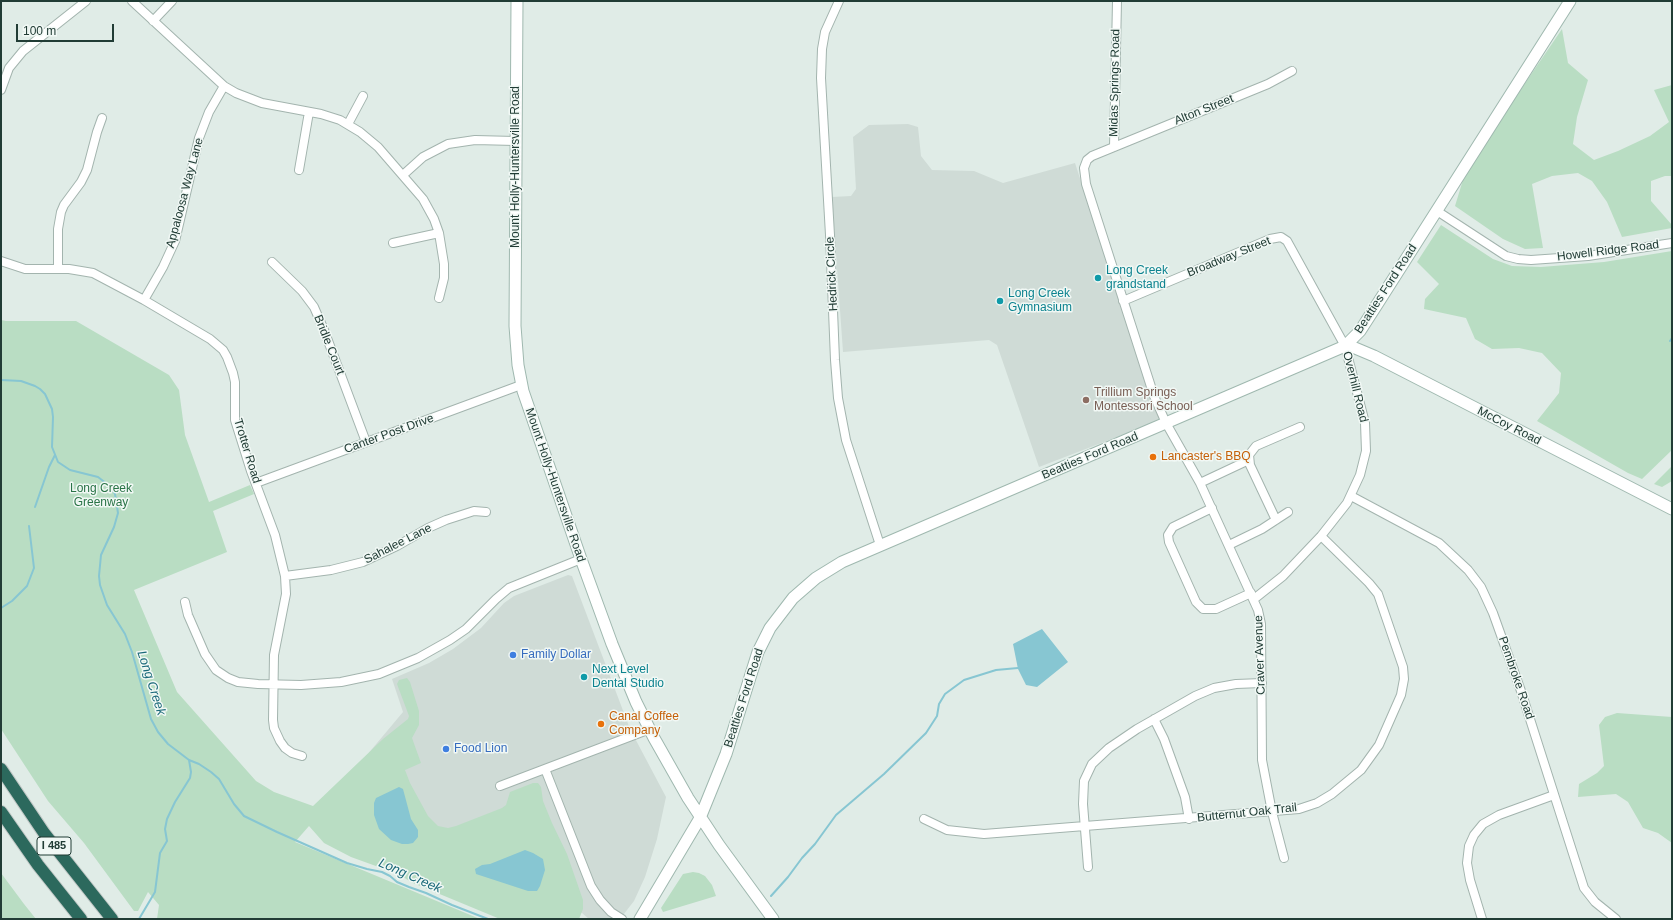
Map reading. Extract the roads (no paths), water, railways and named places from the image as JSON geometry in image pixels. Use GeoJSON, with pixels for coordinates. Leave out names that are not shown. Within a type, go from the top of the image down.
{"type":"FeatureCollection","features":[{"type":"Feature","properties":{"kind":"highway","name":"I 485"},"geometry":{"type":"LineString","coordinates":[[1,769],[44,833],[112,919]]}},
{"type":"Feature","properties":{"kind":"highway","name":"I 485"},"geometry":{"type":"LineString","coordinates":[[1,812],[38,865],[81,919]]}},
{"type":"Feature","properties":{"kind":"main road","name":"Mount Holly-Huntersville Road"},"geometry":{"type":"LineString","coordinates":[[517,1],[515,331],[521,385],[532,421],[581,559],[623,670],[650,730],[700,818],[747,885],[774,919]]}},
{"type":"Feature","properties":{"kind":"main road","name":"Beatties Ford Road"},"geometry":{"type":"LineString","coordinates":[[640,919],[700,818],[726,754],[761,644],[770,628],[793,598],[816,578],[842,562],[1345,346],[1360,331],[1570,1]]}},
{"type":"Feature","properties":{"kind":"main road","name":"McCoy Road"},"geometry":{"type":"LineString","coordinates":[[1345,346],[1355,348],[1374,356],[1672,509]]}},
{"type":"Feature","properties":{"kind":"street"},"geometry":{"type":"LineString","coordinates":[[1,90],[10,68],[23,51],[86,1]]}},
{"type":"Feature","properties":{"kind":"street"},"geometry":{"type":"LineString","coordinates":[[132,1],[224,86],[247,98],[262,103],[321,114],[348,124],[370,140],[403,175],[428,207],[439,233],[444,264],[444,278],[439,298]]}},
{"type":"Feature","properties":{"kind":"street"},"geometry":{"type":"LineString","coordinates":[[153,21],[172,1]]}},
{"type":"Feature","properties":{"kind":"street","name":"Hedrick Circle"},"geometry":{"type":"LineString","coordinates":[[839,1],[825,32],[820,78],[830,235],[835,360],[838,398],[846,440],[880,545]]}},
{"type":"Feature","properties":{"kind":"street","name":"Midas Springs Road"},"geometry":{"type":"LineString","coordinates":[[1117,1],[1114,147],[1089,158],[1084,168],[1086,184],[1123,301],[1154,396],[1166,423]]}},
{"type":"Feature","properties":{"kind":"street","name":"Alton Street"},"geometry":{"type":"LineString","coordinates":[[1114,147],[1268,84],[1292,71]]}},
{"type":"Feature","properties":{"kind":"street","name":"Appaloosa Way Lane"},"geometry":{"type":"LineString","coordinates":[[144,300],[175,241],[199,138],[209,112],[224,86]]}},
{"type":"Feature","properties":{"kind":"street"},"geometry":{"type":"LineString","coordinates":[[348,124],[363,96]]}},
{"type":"Feature","properties":{"kind":"street"},"geometry":{"type":"LineString","coordinates":[[299,170],[309,112]]}},
{"type":"Feature","properties":{"kind":"street"},"geometry":{"type":"LineString","coordinates":[[58,269],[58,229],[61,212],[64,205],[81,182],[87,170],[96,132],[102,118]]}},
{"type":"Feature","properties":{"kind":"street"},"geometry":{"type":"LineString","coordinates":[[403,175],[423,157],[448,144],[475,140],[515,141]]}},
{"type":"Feature","properties":{"kind":"street","name":"Howell Ridge Road"},"geometry":{"type":"LineString","coordinates":[[1437,211],[1506,256],[1518,259],[1531,260],[1588,256],[1672,243]]}},
{"type":"Feature","properties":{"kind":"street"},"geometry":{"type":"LineString","coordinates":[[393,242],[439,233]]}},
{"type":"Feature","properties":{"kind":"street","name":"Broadway Street"},"geometry":{"type":"LineString","coordinates":[[1123,301],[1270,239],[1281,237],[1284,238],[1288,244]]}},
{"type":"Feature","properties":{"kind":"street","name":"Overhill Road"},"geometry":{"type":"LineString","coordinates":[[1212,508],[1173,527],[1168,535],[1169,542],[1196,602],[1204,609],[1216,609],[1253,596],[1284,576],[1321,536],[1351,496],[1360,475],[1364,461],[1367,438],[1362,407],[1345,346],[1288,244]]}},
{"type":"Feature","properties":{"kind":"street","name":"Trotter Road"},"geometry":{"type":"LineString","coordinates":[[1,261],[25,269],[69,268],[93,273],[144,300],[210,339],[223,350],[234,373],[235,420],[275,535],[285,576],[286,594],[274,655],[273,720],[277,735],[285,748],[292,753],[302,756]]}},
{"type":"Feature","properties":{"kind":"street","name":"Bridle Court"},"geometry":{"type":"LineString","coordinates":[[272,262],[302,291],[314,307],[366,442]]}},
{"type":"Feature","properties":{"kind":"street","name":"Canter Post Drive"},"geometry":{"type":"LineString","coordinates":[[256,483],[521,385]]}},
{"type":"Feature","properties":{"kind":"street","name":"Craver Avenue"},"geometry":{"type":"LineString","coordinates":[[1166,423],[1200,483],[1212,508],[1253,596],[1261,624],[1262,760],[1272,812],[1284,858]]}},
{"type":"Feature","properties":{"kind":"street"},"geometry":{"type":"LineString","coordinates":[[1276,520],[1249,460],[1251,451],[1256,446],[1300,428]]}},
{"type":"Feature","properties":{"kind":"street"},"geometry":{"type":"LineString","coordinates":[[1200,483],[1249,460]]}},
{"type":"Feature","properties":{"kind":"street","name":"Pembroke Road"},"geometry":{"type":"LineString","coordinates":[[1351,496],[1439,543],[1457,558],[1475,578],[1487,598],[1501,636],[1584,888],[1595,902],[1613,917]]}},
{"type":"Feature","properties":{"kind":"street","name":"Sahalee Lane"},"geometry":{"type":"LineString","coordinates":[[285,576],[331,570],[363,562],[446,520],[474,511],[486,512]]}},
{"type":"Feature","properties":{"kind":"street"},"geometry":{"type":"LineString","coordinates":[[1229,545],[1262,529],[1288,512]]}},
{"type":"Feature","properties":{"kind":"street","name":"Butternut Oak Trail"},"geometry":{"type":"LineString","coordinates":[[924,819],[947,830],[978,834],[1189,819],[1299,809],[1317,803],[1343,786],[1361,770],[1379,745],[1401,695],[1404,679],[1403,667],[1378,594],[1369,583],[1321,536]]}},
{"type":"Feature","properties":{"kind":"street"},"geometry":{"type":"LineString","coordinates":[[185,602],[188,615],[205,654],[216,670],[228,678],[238,682],[258,684],[341,682],[379,674],[399,667],[434,650],[466,629],[499,595],[509,588],[581,559]]}},
{"type":"Feature","properties":{"kind":"street"},"geometry":{"type":"LineString","coordinates":[[1088,867],[1083,804],[1084,780],[1092,764],[1109,748],[1154,719],[1195,696],[1214,688],[1236,684],[1262,683]]}},
{"type":"Feature","properties":{"kind":"street"},"geometry":{"type":"LineString","coordinates":[[1154,719],[1164,739],[1185,797],[1189,819]]}},
{"type":"Feature","properties":{"kind":"street"},"geometry":{"type":"LineString","coordinates":[[500,786],[650,730]]}},
{"type":"Feature","properties":{"kind":"street"},"geometry":{"type":"LineString","coordinates":[[545,769],[592,886],[607,908],[622,919]]}},
{"type":"Feature","properties":{"kind":"street"},"geometry":{"type":"LineString","coordinates":[[1482,919],[1470,880],[1467,863],[1469,846],[1474,835],[1483,824],[1499,814],[1554,795]]}},
{"type":"Feature","properties":{"kind":"water"},"geometry":{"type":"Polygon","coordinates":[[[1042,629],[1068,662],[1037,687],[1026,685],[1018,669],[1013,644],[1042,629]]]}},
{"type":"Feature","properties":{"kind":"water"},"geometry":{"type":"Polygon","coordinates":[[[399,787],[403,789],[411,819],[418,830],[418,837],[413,843],[402,844],[391,840],[379,829],[374,815],[374,803],[376,798],[399,787]]]}},
{"type":"Feature","properties":{"kind":"water"},"geometry":{"type":"Polygon","coordinates":[[[525,850],[543,859],[545,870],[537,891],[528,891],[476,874],[475,869],[482,865],[490,864],[525,850]]]}},
{"type":"Feature","properties":{"kind":"waterway","name":"Long Creek"},"geometry":{"type":"LineString","coordinates":[[1,380],[21,381],[40,389],[45,394],[52,409],[52,447],[58,462],[70,470],[98,477],[111,487],[115,494],[118,513],[114,527],[101,555],[99,576],[100,585],[107,605],[125,634],[132,652],[151,719],[158,732],[168,744],[189,760],[199,764],[219,779],[234,804],[244,816],[347,863],[382,872],[397,882],[488,919]]}},
{"type":"Feature","properties":{"kind":"waterway"},"geometry":{"type":"LineString","coordinates":[[35,507],[49,467],[55,455]]}},
{"type":"Feature","properties":{"kind":"waterway"},"geometry":{"type":"LineString","coordinates":[[1,608],[12,601],[27,586],[34,568],[29,526]]}},
{"type":"Feature","properties":{"kind":"waterway"},"geometry":{"type":"LineString","coordinates":[[771,896],[815,844],[836,815],[884,774],[926,733],[937,716],[939,704],[945,694],[964,680],[996,670],[1018,668]]}},
{"type":"Feature","properties":{"kind":"waterway"},"geometry":{"type":"LineString","coordinates":[[139,919],[155,892],[160,853],[167,841],[165,829],[167,819],[175,802],[190,778],[191,772],[189,760]]}},
{"type":"Feature","properties":{"kind":"place","name":"Long Creek grandstand"},"geometry":{"type":"Point","coordinates":[1098,278]}},
{"type":"Feature","properties":{"kind":"place","name":"Long Creek Gymnasium"},"geometry":{"type":"Point","coordinates":[1000,301]}},
{"type":"Feature","properties":{"kind":"place","name":"Trillium Springs Montessori School"},"geometry":{"type":"Point","coordinates":[1086,400]}},
{"type":"Feature","properties":{"kind":"place","name":"Lancaster's BBQ"},"geometry":{"type":"Point","coordinates":[1153,457]}},
{"type":"Feature","properties":{"kind":"place","name":"Family Dollar"},"geometry":{"type":"Point","coordinates":[513,655]}},
{"type":"Feature","properties":{"kind":"place","name":"Next Level Dental Studio"},"geometry":{"type":"Point","coordinates":[584,677]}},
{"type":"Feature","properties":{"kind":"place","name":"Canal Coffee Company"},"geometry":{"type":"Point","coordinates":[601,724]}},
{"type":"Feature","properties":{"kind":"place","name":"Food Lion"},"geometry":{"type":"Point","coordinates":[446,749]}},
{"type":"Feature","properties":{"kind":"park label","name":"Long Creek Greenway"},"geometry":{"type":"Point","coordinates":[101,496]}}]}
